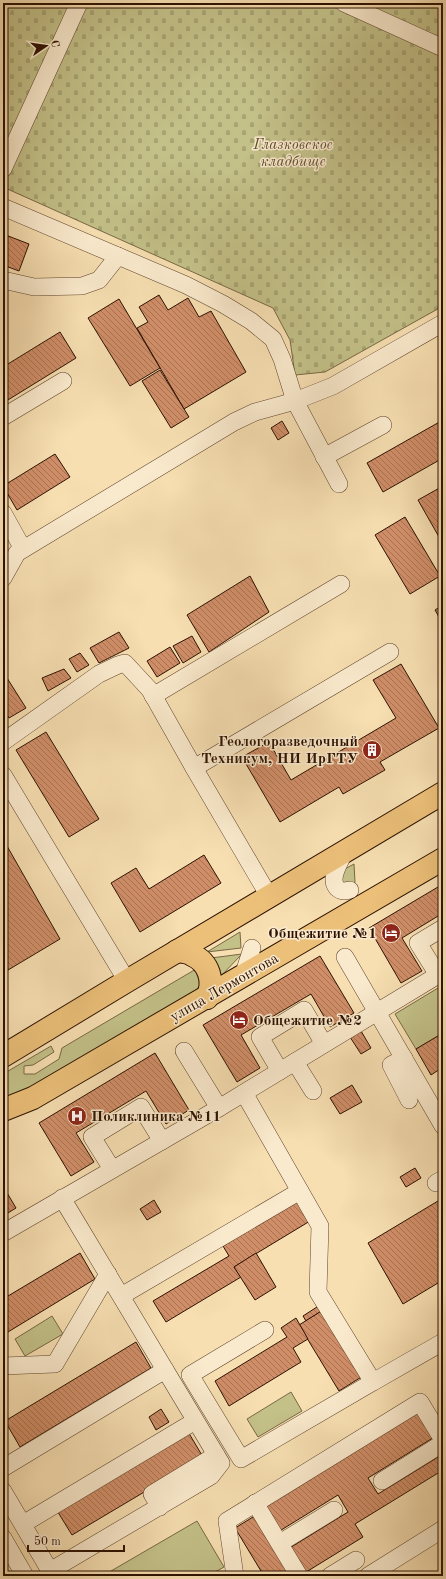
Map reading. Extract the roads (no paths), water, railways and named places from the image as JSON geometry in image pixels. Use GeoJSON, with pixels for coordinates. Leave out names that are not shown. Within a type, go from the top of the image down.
{"type":"FeatureCollection","features":[{"type":"Feature","properties":{"kind":"main road"},"geometry":{"type":"LineString","coordinates":[[3,1056],[443,793]]}},
{"type":"Feature","properties":{"kind":"main road","name":"улица Лермонтова"},"geometry":{"type":"LineString","coordinates":[[3,1110],[33,1098],[207,998],[443,859]]}},
{"type":"Feature","properties":{"kind":"main road"},"geometry":{"type":"LineString","coordinates":[[177,951],[197,957],[205,966],[210,975],[210,990],[207,998]]}},
{"type":"Feature","properties":{"kind":"main road"},"geometry":{"type":"LineString","coordinates":[[3,1116],[33,1098]]}},
{"type":"Feature","properties":{"kind":"street"},"geometry":{"type":"LineString","coordinates":[[3,169],[79,3]]}},
{"type":"Feature","properties":{"kind":"street"},"geometry":{"type":"LineString","coordinates":[[344,3],[443,48]]}},
{"type":"Feature","properties":{"kind":"street"},"geometry":{"type":"LineString","coordinates":[[3,207],[186,285],[223,304],[251,321],[273,339],[282,359],[295,401],[338,484]]}},
{"type":"Feature","properties":{"kind":"street"},"geometry":{"type":"LineString","coordinates":[[3,280],[34,287],[82,286],[99,280],[118,256]]}},
{"type":"Feature","properties":{"kind":"street"},"geometry":{"type":"LineString","coordinates":[[3,578],[18,553],[23,549],[238,429],[255,412],[295,401],[333,386],[443,323]]}},
{"type":"Feature","properties":{"kind":"street"},"geometry":{"type":"LineString","coordinates":[[3,417],[63,381]]}},
{"type":"Feature","properties":{"kind":"street"},"geometry":{"type":"LineString","coordinates":[[324,457],[383,425]]}},
{"type":"Feature","properties":{"kind":"street"},"geometry":{"type":"LineString","coordinates":[[3,513],[23,549]]}},
{"type":"Feature","properties":{"kind":"street"},"geometry":{"type":"LineString","coordinates":[[153,696],[341,584]]}},
{"type":"Feature","properties":{"kind":"street"},"geometry":{"type":"LineString","coordinates":[[194,768],[390,652]]}},
{"type":"Feature","properties":{"kind":"street"},"geometry":{"type":"LineString","coordinates":[[3,742],[99,674],[125,663],[150,690],[269,896]]}},
{"type":"Feature","properties":{"kind":"street"},"geometry":{"type":"LineString","coordinates":[[3,775],[127,981]]}},
{"type":"Feature","properties":{"kind":"street"},"geometry":{"type":"LineString","coordinates":[[345,851],[334,875],[333,881],[340,890],[350,890]]}},
{"type":"Feature","properties":{"kind":"street"},"geometry":{"type":"LineString","coordinates":[[3,1233],[219,1108],[440,974],[418,943],[443,928]]}},
{"type":"Feature","properties":{"kind":"street"},"geometry":{"type":"LineString","coordinates":[[243,976],[252,948]]}},
{"type":"Feature","properties":{"kind":"street"},"geometry":{"type":"LineString","coordinates":[[345,957],[443,1126]]}},
{"type":"Feature","properties":{"kind":"street"},"geometry":{"type":"LineString","coordinates":[[280,1071],[260,1037],[279,1025],[304,1010],[324,1044]]}},
{"type":"Feature","properties":{"kind":"street"},"geometry":{"type":"LineString","coordinates":[[184,1051],[219,1108]]}},
{"type":"Feature","properties":{"kind":"street"},"geometry":{"type":"LineString","coordinates":[[404,1058],[391,1065],[409,1100]]}},
{"type":"Feature","properties":{"kind":"street"},"geometry":{"type":"LineString","coordinates":[[295,1062],[313,1091]]}},
{"type":"Feature","properties":{"kind":"street"},"geometry":{"type":"LineString","coordinates":[[244,1093],[320,1226],[318,1292],[373,1382]]}},
{"type":"Feature","properties":{"kind":"street"},"geometry":{"type":"LineString","coordinates":[[112,1169],[92,1137],[141,1107],[162,1141]]}},
{"type":"Feature","properties":{"kind":"street"},"geometry":{"type":"LineString","coordinates":[[128,1292],[300,1191]]}},
{"type":"Feature","properties":{"kind":"street"},"geometry":{"type":"LineString","coordinates":[[3,1491],[52,1574],[211,1476],[221,1463],[62,1198]]}},
{"type":"Feature","properties":{"kind":"street"},"geometry":{"type":"LineString","coordinates":[[3,1366],[55,1364],[108,1274]]}},
{"type":"Feature","properties":{"kind":"street"},"geometry":{"type":"LineString","coordinates":[[266,1330],[190,1375],[241,1459],[443,1342]]}},
{"type":"Feature","properties":{"kind":"street"},"geometry":{"type":"LineString","coordinates":[[3,1468],[165,1370]]}},
{"type":"Feature","properties":{"kind":"street"},"geometry":{"type":"LineString","coordinates":[[235,1576],[227,1521],[420,1402],[443,1442],[382,1481]]}},
{"type":"Feature","properties":{"kind":"street"},"geometry":{"type":"LineString","coordinates":[[23,1524],[195,1421]]}},
{"type":"Feature","properties":{"kind":"street"},"geometry":{"type":"LineString","coordinates":[[255,1503],[299,1576]]}},
{"type":"Feature","properties":{"kind":"street"},"geometry":{"type":"LineString","coordinates":[[280,1543],[334,1510]]}},
{"type":"Feature","properties":{"kind":"street"},"geometry":{"type":"LineString","coordinates":[[368,1576],[443,1529]]}},
{"type":"Feature","properties":{"kind":"street"},"geometry":{"type":"LineString","coordinates":[[3,1538],[25,1576]]}},
{"type":"Feature","properties":{"kind":"street"},"geometry":{"type":"LineString","coordinates":[[330,1576],[356,1560]]}},
{"type":"Feature","properties":{"kind":"place","name":"Геологоразведочный Техникум, НИ ИрГТУ"},"geometry":{"type":"Point","coordinates":[372,750]}},
{"type":"Feature","properties":{"kind":"place","name":"Общежитие №1"},"geometry":{"type":"Point","coordinates":[391,933]}},
{"type":"Feature","properties":{"kind":"place","name":"Общежитие №2"},"geometry":{"type":"Point","coordinates":[239,1020]}},
{"type":"Feature","properties":{"kind":"place","name":"Поликлиника №11"},"geometry":{"type":"Point","coordinates":[77,1116]}},
{"type":"Feature","properties":{"kind":"park label","name":"Глазковское кладбище"},"geometry":{"type":"Point","coordinates":[293,152]}}]}
